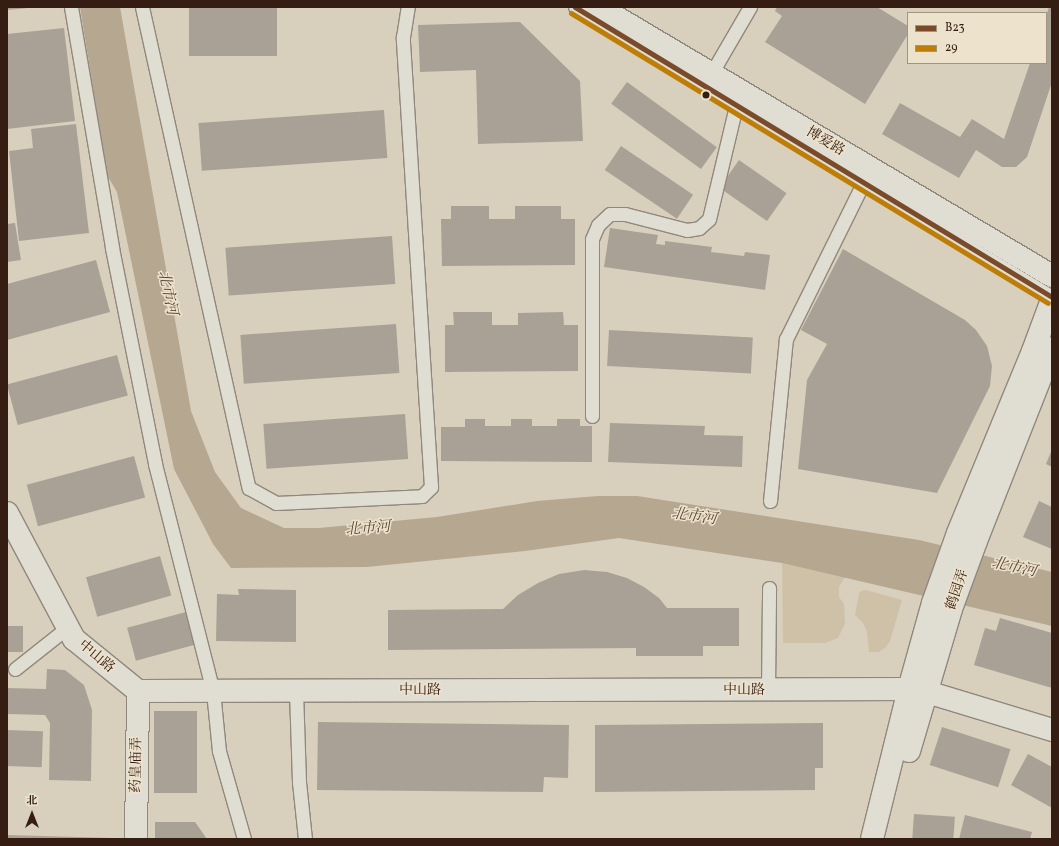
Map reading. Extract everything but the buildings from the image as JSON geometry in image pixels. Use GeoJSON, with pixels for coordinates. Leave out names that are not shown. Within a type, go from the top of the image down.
{"type":"FeatureCollection","features":[{"type":"Feature","properties":{"kind":"street","name":"博爱路"},"geometry":{"type":"LineString","coordinates":[[599,7],[711,74],[738,97],[867,175],[1052,276]]}},
{"type":"Feature","properties":{"kind":"street","name":"鹤园弄"},"geometry":{"type":"LineString","coordinates":[[872,839],[918,691],[942,606],[1052,300]]}},
{"type":"Feature","properties":{"kind":"street","name":"鹤园弄"},"geometry":{"type":"LineString","coordinates":[[967,537],[1052,348]]}},
{"type":"Feature","properties":{"kind":"street","name":"中山路"},"geometry":{"type":"LineString","coordinates":[[7,514],[74,639],[138,691],[918,691],[1052,730]]}},
{"type":"Feature","properties":{"kind":"street","name":"药皇庙弄"},"geometry":{"type":"LineString","coordinates":[[136,839],[138,691]]}},
{"type":"Feature","properties":{"kind":"street","name":"鹤园弄"},"geometry":{"type":"LineString","coordinates":[[886,839],[889,819],[918,691]]}},
{"type":"Feature","properties":{"kind":"lane"},"geometry":{"type":"LineString","coordinates":[[71,7],[110,240],[154,456],[213,691],[219,750],[244,839]]}},
{"type":"Feature","properties":{"kind":"lane"},"geometry":{"type":"LineString","coordinates":[[142,7],[249,488],[276,503],[422,496],[431,487],[403,37],[408,7]]}},
{"type":"Feature","properties":{"kind":"lane"},"geometry":{"type":"LineString","coordinates":[[575,7],[738,97],[709,219],[699,228],[687,230],[625,214],[610,214],[598,224],[592,239],[592,416]]}},
{"type":"Feature","properties":{"kind":"lane"},"geometry":{"type":"LineString","coordinates":[[711,74],[750,7]]}},
{"type":"Feature","properties":{"kind":"lane"},"geometry":{"type":"LineString","coordinates":[[770,501],[786,339],[867,175],[1052,297]]}},
{"type":"Feature","properties":{"kind":"lane"},"geometry":{"type":"LineString","coordinates":[[768,691],[769,588]]}},
{"type":"Feature","properties":{"kind":"lane"},"geometry":{"type":"LineString","coordinates":[[15,668],[68,627]]}},
{"type":"Feature","properties":{"kind":"lane"},"geometry":{"type":"LineString","coordinates":[[296,691],[298,782],[305,839]]}},
{"type":"Feature","properties":{"kind":"shaded area"},"geometry":{"type":"Polygon","coordinates":[[[782,563],[845,577],[839,587],[839,597],[844,604],[845,624],[838,638],[825,643],[783,643],[782,563]]]}},
{"type":"Feature","properties":{"kind":"shaded area"},"geometry":{"type":"Polygon","coordinates":[[[866,590],[902,600],[890,641],[886,647],[879,652],[869,652],[867,631],[863,623],[855,615],[859,593],[866,590]]]}},
{"type":"Feature","properties":{"kind":"water","name":"北市河"},"geometry":{"type":"Polygon","coordinates":[[[80,7],[120,7],[191,411],[215,472],[241,508],[284,528],[319,528],[437,517],[537,501],[598,496],[637,496],[919,540],[1052,572],[1052,626],[782,563],[619,538],[525,551],[367,567],[231,568],[213,544],[174,469],[117,192],[107,175],[80,7]]]}},
{"type":"Feature","properties":{"kind":"transit line","name":"B23"},"geometry":{"type":"LineString","coordinates":[[575,7],[1052,297]]}},
{"type":"Feature","properties":{"kind":"transit line","name":"29"},"geometry":{"type":"LineString","coordinates":[[571,13],[1048,303]]}}]}
